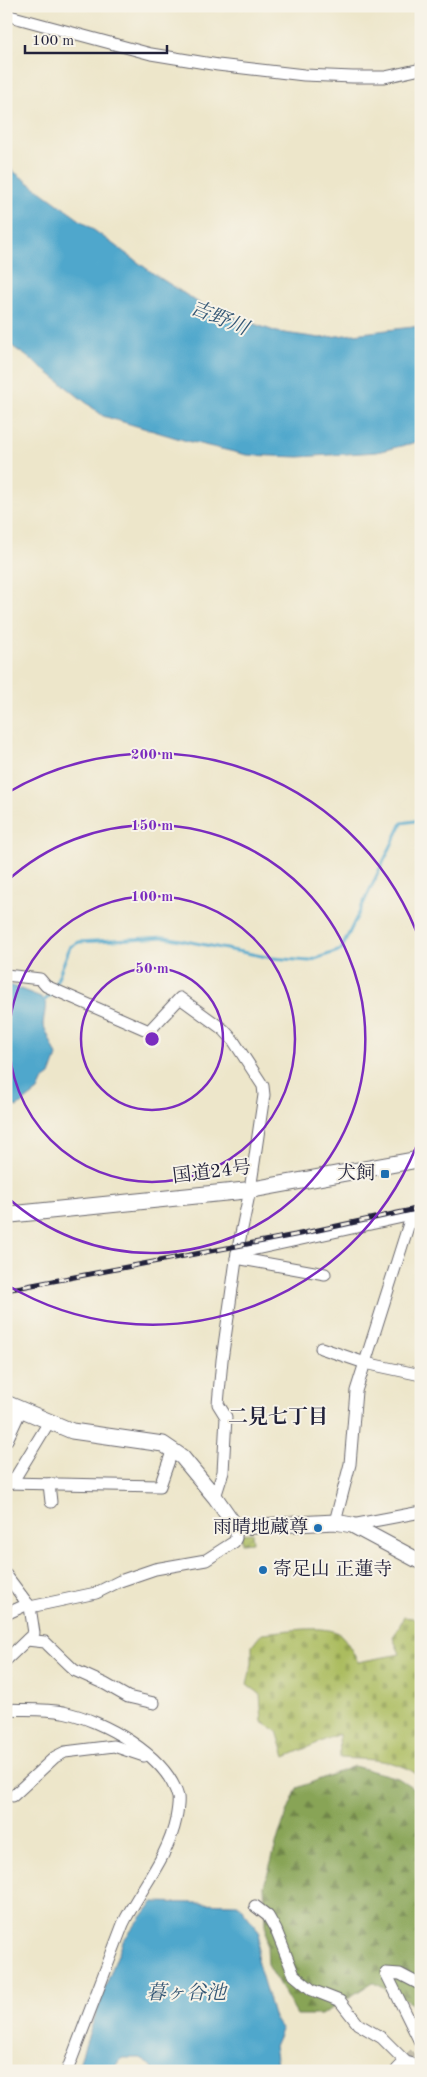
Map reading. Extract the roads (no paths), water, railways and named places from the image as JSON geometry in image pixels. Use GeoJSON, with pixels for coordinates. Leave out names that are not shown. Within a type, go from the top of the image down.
{"type":"FeatureCollection","features":[{"type":"Feature","properties":{"kind":"highway","name":"国道24号"},"geometry":{"type":"LineString","coordinates":[[8,1215],[250,1190],[421,1159]]}},
{"type":"Feature","properties":{"kind":"main road"},"geometry":{"type":"LineString","coordinates":[[6,1403],[72,1431],[154,1441],[173,1449],[182,1457],[215,1497],[236,1527],[335,1522],[352,1525],[421,1562]]}},
{"type":"Feature","properties":{"kind":"street"},"geometry":{"type":"LineString","coordinates":[[6,16],[151,54],[218,65],[304,75],[352,78],[385,77],[421,69]]}},
{"type":"Feature","properties":{"kind":"street"},"geometry":{"type":"LineString","coordinates":[[6,975],[40,979],[51,989],[149,1031],[180,998],[224,1030],[244,1054],[264,1086],[262,1114],[250,1190],[236,1256],[218,1404],[226,1417],[223,1472],[215,1497]]}},
{"type":"Feature","properties":{"kind":"street"},"geometry":{"type":"LineString","coordinates":[[236,1256],[416,1213]]}},
{"type":"Feature","properties":{"kind":"street"},"geometry":{"type":"LineString","coordinates":[[335,1522],[350,1464],[356,1391],[416,1213]]}},
{"type":"Feature","properties":{"kind":"street"},"geometry":{"type":"LineString","coordinates":[[236,1256],[325,1274]]}},
{"type":"Feature","properties":{"kind":"street"},"geometry":{"type":"LineString","coordinates":[[321,1348],[365,1363],[421,1375]]}},
{"type":"Feature","properties":{"kind":"street"},"geometry":{"type":"LineString","coordinates":[[7,1440],[20,1410]]}},
{"type":"Feature","properties":{"kind":"street"},"geometry":{"type":"LineString","coordinates":[[9,1483],[49,1422]]}},
{"type":"Feature","properties":{"kind":"street"},"geometry":{"type":"LineString","coordinates":[[9,1483],[160,1486],[173,1449]]}},
{"type":"Feature","properties":{"kind":"street"},"geometry":{"type":"LineString","coordinates":[[49,1484],[51,1502]]}},
{"type":"Feature","properties":{"kind":"street"},"geometry":{"type":"LineString","coordinates":[[352,1525],[421,1512]]}},
{"type":"Feature","properties":{"kind":"street"},"geometry":{"type":"LineString","coordinates":[[6,1614],[29,1606],[96,1592],[120,1581],[155,1569],[206,1560],[234,1542],[236,1527]]}},
{"type":"Feature","properties":{"kind":"street"},"geometry":{"type":"LineString","coordinates":[[6,1575],[29,1606],[34,1633],[6,1660]]}},
{"type":"Feature","properties":{"kind":"street"},"geometry":{"type":"LineString","coordinates":[[27,1640],[45,1642],[74,1670],[128,1697],[154,1703]]}},
{"type":"Feature","properties":{"kind":"street"},"geometry":{"type":"LineString","coordinates":[[6,1709],[62,1712],[89,1720],[125,1738],[153,1759],[166,1774],[178,1798],[175,1821],[160,1861],[133,1904],[123,1924],[67,2071]]}},
{"type":"Feature","properties":{"kind":"street"},"geometry":{"type":"LineString","coordinates":[[13,1796],[55,1757],[65,1752],[114,1746],[153,1759]]}},
{"type":"Feature","properties":{"kind":"street"},"geometry":{"type":"LineString","coordinates":[[254,1906],[268,1916],[294,1975],[312,1990],[340,2001],[358,2024],[382,2038],[406,2062],[421,2066]]}},
{"type":"Feature","properties":{"kind":"street"},"geometry":{"type":"LineString","coordinates":[[421,1985],[400,1974],[386,1973],[421,2044]]}},
{"type":"Feature","properties":{"kind":"water","name":"吉野川"},"geometry":{"type":"Polygon","coordinates":[[[6,166],[154,274],[205,307],[277,332],[320,338],[421,326],[421,441],[377,452],[299,457],[247,455],[187,441],[103,416],[6,342],[6,166]]]}},
{"type":"Feature","properties":{"kind":"water"},"geometry":{"type":"Polygon","coordinates":[[[7,984],[41,997],[46,1004],[43,1024],[57,1056],[50,1075],[43,1080],[38,1091],[17,1107],[6,1103],[7,984]]]}},
{"type":"Feature","properties":{"kind":"water","name":"暮ヶ谷池"},"geometry":{"type":"Polygon","coordinates":[[[153,1902],[238,1904],[260,1932],[257,1960],[274,2018],[282,2028],[274,2046],[278,2071],[154,2071],[141,2058],[122,2058],[113,2071],[90,2071],[79,2064],[123,1941],[153,1902]]]}},
{"type":"Feature","properties":{"kind":"waterway"},"geometry":{"type":"LineString","coordinates":[[41,1003],[51,995],[70,947],[79,942],[165,937],[272,958],[309,961],[341,950],[402,823],[421,820]]}},
{"type":"Feature","properties":{"kind":"tunnel"},"geometry":{"type":"LineString","coordinates":[[404,2066],[421,2051]]}},
{"type":"Feature","properties":{"kind":"railway"},"geometry":{"type":"LineString","coordinates":[[6,1290],[295,1235],[421,1208]]}},
{"type":"Feature","properties":{"kind":"place","name":"犬飼"},"geometry":{"type":"Point","coordinates":[385,1174]}},
{"type":"Feature","properties":{"kind":"place","name":"雨晴地蔵尊"},"geometry":{"type":"Point","coordinates":[318,1528]}},
{"type":"Feature","properties":{"kind":"place","name":"寄足山 正蓮寺"},"geometry":{"type":"Point","coordinates":[263,1570]}},
{"type":"Feature","properties":{"kind":"district","name":"二見七丁目"},"geometry":{"type":"Point","coordinates":[278,1418]}}]}
